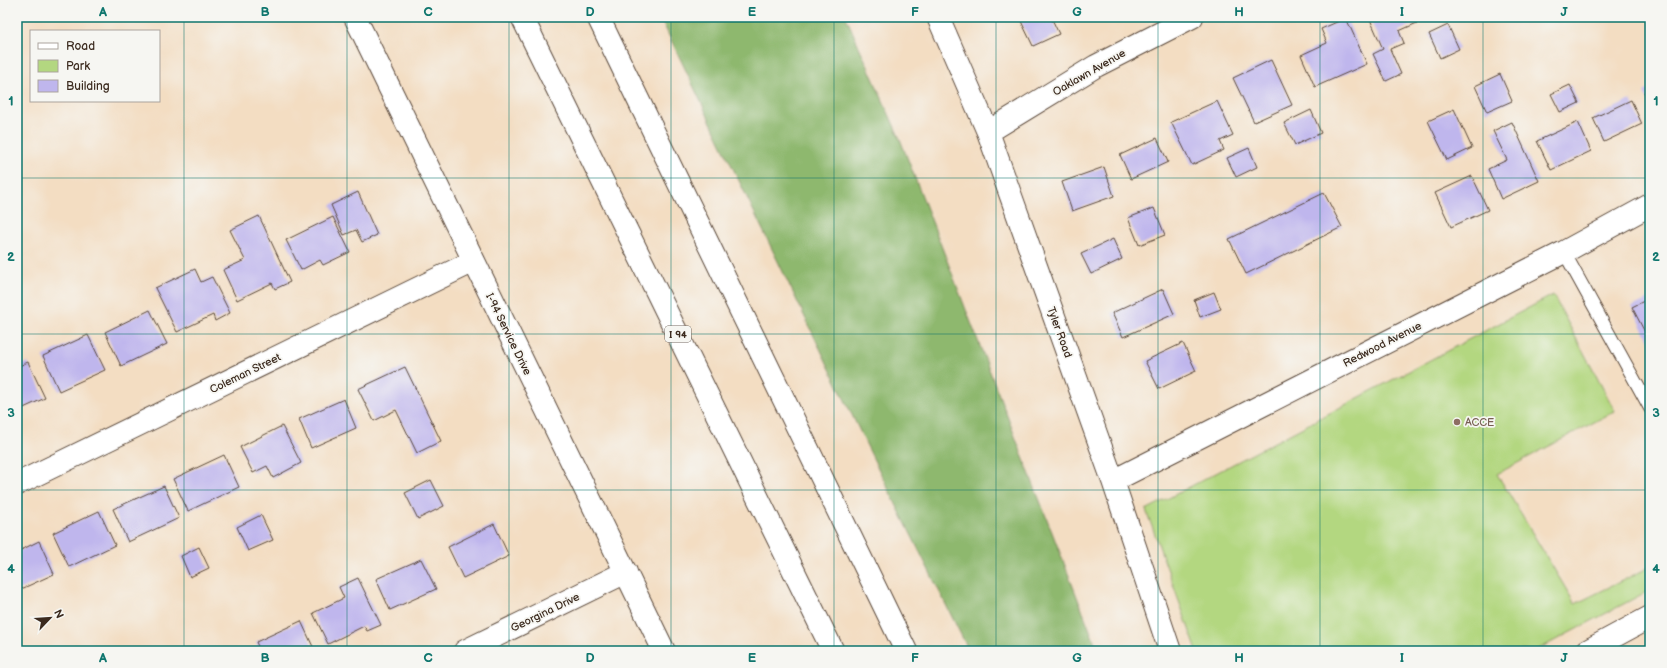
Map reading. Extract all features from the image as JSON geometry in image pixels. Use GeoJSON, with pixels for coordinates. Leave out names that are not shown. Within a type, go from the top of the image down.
{"type":"FeatureCollection","features":[{"type":"Feature","properties":{"kind":"main road","name":"I-94 Service Drive"},"geometry":{"type":"LineString","coordinates":[[355,17],[664,651]]}},
{"type":"Feature","properties":{"kind":"main road","name":"I 94"},"geometry":{"type":"LineString","coordinates":[[522,17],[833,651]]}},
{"type":"Feature","properties":{"kind":"main road"},"geometry":{"type":"LineString","coordinates":[[598,17],[906,651]]}},
{"type":"Feature","properties":{"kind":"main road","name":"Tyler Road"},"geometry":{"type":"LineString","coordinates":[[938,17],[988,132],[1113,481],[1170,651]]}},
{"type":"Feature","properties":{"kind":"main road","name":"Oaklawn Avenue"},"geometry":{"type":"LineString","coordinates":[[988,132],[1096,66],[1192,17]]}},
{"type":"Feature","properties":{"kind":"main road","name":"Redwood Avenue"},"geometry":{"type":"LineString","coordinates":[[1113,481],[1564,252],[1650,205]]}},
{"type":"Feature","properties":{"kind":"main road","name":"Coleman Street"},"geometry":{"type":"LineString","coordinates":[[17,484],[474,261]]}},
{"type":"Feature","properties":{"kind":"main road","name":"Georgina Drive"},"geometry":{"type":"LineString","coordinates":[[465,651],[626,572]]}},
{"type":"Feature","properties":{"kind":"main road"},"geometry":{"type":"LineString","coordinates":[[1587,651],[1650,618]]}},
{"type":"Feature","properties":{"kind":"lane"},"geometry":{"type":"LineString","coordinates":[[1564,252],[1650,408]]}},
{"type":"Feature","properties":{"kind":"green space"},"geometry":{"type":"Polygon","coordinates":[[[660,17],[846,17],[900,139],[1098,651],[969,651],[868,448],[660,17]]]}},
{"type":"Feature","properties":{"kind":"green space","name":"ACCE"},"geometry":{"type":"Polygon","coordinates":[[[1553,295],[1615,411],[1497,474],[1575,604],[1650,567],[1650,590],[1535,651],[1197,651],[1146,510],[1553,295]]]}},
{"type":"Feature","properties":{"kind":"building"},"geometry":{"type":"Polygon","coordinates":[[[1019,17],[1051,17],[1059,34],[1033,46],[1019,17]]]}},
{"type":"Feature","properties":{"kind":"building"},"geometry":{"type":"Polygon","coordinates":[[[1369,17],[1414,17],[1417,23],[1399,31],[1404,43],[1390,49],[1401,74],[1386,81],[1373,54],[1383,49],[1369,17]]]}},
{"type":"Feature","properties":{"kind":"building"},"geometry":{"type":"Polygon","coordinates":[[[1346,18],[1367,64],[1315,87],[1301,55],[1327,43],[1321,29],[1346,18]]]}},
{"type":"Feature","properties":{"kind":"building"},"geometry":{"type":"Polygon","coordinates":[[[1448,25],[1459,49],[1440,58],[1429,34],[1448,25]]]}},
{"type":"Feature","properties":{"kind":"building"},"geometry":{"type":"Polygon","coordinates":[[[1271,60],[1292,105],[1254,122],[1233,78],[1271,60]]]}},
{"type":"Feature","properties":{"kind":"building"},"geometry":{"type":"Polygon","coordinates":[[[1500,74],[1512,101],[1487,112],[1475,86],[1500,74]]]}},
{"type":"Feature","properties":{"kind":"building"},"geometry":{"type":"Polygon","coordinates":[[[1570,85],[1579,103],[1560,112],[1551,94],[1570,85]]]}},
{"type":"Feature","properties":{"kind":"building"},"geometry":{"type":"Polygon","coordinates":[[[1650,89],[1650,104],[1644,92],[1650,89]]]}},
{"type":"Feature","properties":{"kind":"building"},"geometry":{"type":"Polygon","coordinates":[[[1631,100],[1642,124],[1604,142],[1593,118],[1631,100]]]}},
{"type":"Feature","properties":{"kind":"building"},"geometry":{"type":"Polygon","coordinates":[[[1217,101],[1233,135],[1220,141],[1224,150],[1192,165],[1171,122],[1217,101]]]}},
{"type":"Feature","properties":{"kind":"building"},"geometry":{"type":"Polygon","coordinates":[[[1454,109],[1472,148],[1447,160],[1428,121],[1454,109]]]}},
{"type":"Feature","properties":{"kind":"building"},"geometry":{"type":"Polygon","coordinates":[[[1311,110],[1321,133],[1295,145],[1284,123],[1311,110]]]}},
{"type":"Feature","properties":{"kind":"building"},"geometry":{"type":"Polygon","coordinates":[[[1512,122],[1539,181],[1501,199],[1488,169],[1507,160],[1493,131],[1512,122]]]}},
{"type":"Feature","properties":{"kind":"building"},"geometry":{"type":"Polygon","coordinates":[[[1578,122],[1591,151],[1551,170],[1537,141],[1578,122]]]}},
{"type":"Feature","properties":{"kind":"building"},"geometry":{"type":"Polygon","coordinates":[[[1157,138],[1168,162],[1131,179],[1120,155],[1157,138]]]}},
{"type":"Feature","properties":{"kind":"building"},"geometry":{"type":"Polygon","coordinates":[[[1249,148],[1257,167],[1236,177],[1227,158],[1249,148]]]}},
{"type":"Feature","properties":{"kind":"building"},"geometry":{"type":"Polygon","coordinates":[[[1104,167],[1114,196],[1072,211],[1062,182],[1104,167]]]}},
{"type":"Feature","properties":{"kind":"building"},"geometry":{"type":"Polygon","coordinates":[[[1472,176],[1488,210],[1451,227],[1435,193],[1472,176]]]}},
{"type":"Feature","properties":{"kind":"building"},"geometry":{"type":"Polygon","coordinates":[[[358,192],[377,235],[362,242],[356,230],[344,235],[331,205],[358,192]]]}},
{"type":"Feature","properties":{"kind":"building"},"geometry":{"type":"Polygon","coordinates":[[[1324,193],[1342,227],[1246,274],[1229,239],[1324,193]]]}},
{"type":"Feature","properties":{"kind":"building"},"geometry":{"type":"Polygon","coordinates":[[[1154,208],[1165,235],[1139,245],[1128,218],[1154,208]]]}},
{"type":"Feature","properties":{"kind":"building"},"geometry":{"type":"Polygon","coordinates":[[[259,216],[290,282],[275,289],[272,283],[237,300],[223,270],[245,260],[230,230],[259,216]]]}},
{"type":"Feature","properties":{"kind":"building"},"geometry":{"type":"Polygon","coordinates":[[[333,217],[350,252],[323,265],[320,260],[301,270],[286,240],[333,217]]]}},
{"type":"Feature","properties":{"kind":"building"},"geometry":{"type":"Polygon","coordinates":[[[1113,239],[1122,259],[1091,274],[1081,254],[1113,239]]]}},
{"type":"Feature","properties":{"kind":"building"},"geometry":{"type":"Polygon","coordinates":[[[195,269],[201,282],[212,277],[230,313],[215,321],[213,315],[177,332],[155,288],[195,269]]]}},
{"type":"Feature","properties":{"kind":"building"},"geometry":{"type":"Polygon","coordinates":[[[1163,289],[1174,314],[1123,337],[1112,313],[1163,289]]]}},
{"type":"Feature","properties":{"kind":"building"},"geometry":{"type":"Polygon","coordinates":[[[1214,292],[1221,309],[1200,317],[1194,300],[1214,292]]]}},
{"type":"Feature","properties":{"kind":"building"},"geometry":{"type":"Polygon","coordinates":[[[1650,298],[1650,342],[1632,307],[1650,298]]]}},
{"type":"Feature","properties":{"kind":"building"},"geometry":{"type":"Polygon","coordinates":[[[150,310],[167,344],[121,366],[105,332],[150,310]]]}},
{"type":"Feature","properties":{"kind":"building"},"geometry":{"type":"Polygon","coordinates":[[[88,335],[105,370],[59,391],[43,356],[88,335]]]}},
{"type":"Feature","properties":{"kind":"building"},"geometry":{"type":"Polygon","coordinates":[[[1183,343],[1196,371],[1159,389],[1145,361],[1183,343]]]}},
{"type":"Feature","properties":{"kind":"building"},"geometry":{"type":"Polygon","coordinates":[[[28,362],[45,398],[17,411],[17,367],[28,362]]]}},
{"type":"Feature","properties":{"kind":"building"},"geometry":{"type":"Polygon","coordinates":[[[405,367],[441,441],[417,453],[396,410],[374,421],[358,389],[405,367]]]}},
{"type":"Feature","properties":{"kind":"building"},"geometry":{"type":"Polygon","coordinates":[[[344,399],[356,428],[311,448],[299,419],[344,399]]]}},
{"type":"Feature","properties":{"kind":"building"},"geometry":{"type":"Polygon","coordinates":[[[282,426],[301,463],[273,478],[267,466],[253,473],[240,447],[282,426]]]}},
{"type":"Feature","properties":{"kind":"building"},"geometry":{"type":"Polygon","coordinates":[[[224,455],[239,487],[188,511],[173,479],[224,455]]]}},
{"type":"Feature","properties":{"kind":"building"},"geometry":{"type":"Polygon","coordinates":[[[431,480],[444,506],[418,519],[405,493],[431,480]]]}},
{"type":"Feature","properties":{"kind":"building"},"geometry":{"type":"Polygon","coordinates":[[[164,486],[179,518],[128,542],[113,509],[164,486]]]}},
{"type":"Feature","properties":{"kind":"building"},"geometry":{"type":"Polygon","coordinates":[[[99,511],[115,545],[69,567],[53,533],[99,511]]]}},
{"type":"Feature","properties":{"kind":"building"},"geometry":{"type":"Polygon","coordinates":[[[261,515],[273,540],[248,551],[237,527],[261,515]]]}},
{"type":"Feature","properties":{"kind":"building"},"geometry":{"type":"Polygon","coordinates":[[[494,524],[509,556],[463,578],[448,547],[494,524]]]}},
{"type":"Feature","properties":{"kind":"building"},"geometry":{"type":"Polygon","coordinates":[[[39,541],[54,574],[17,591],[17,552],[39,541]]]}},
{"type":"Feature","properties":{"kind":"building"},"geometry":{"type":"Polygon","coordinates":[[[199,547],[209,568],[190,577],[181,556],[199,547]]]}},
{"type":"Feature","properties":{"kind":"building"},"geometry":{"type":"Polygon","coordinates":[[[421,559],[436,589],[390,610],[376,579],[421,559]]]}},
{"type":"Feature","properties":{"kind":"building"},"geometry":{"type":"Polygon","coordinates":[[[358,578],[381,625],[367,631],[364,626],[328,644],[313,613],[344,598],[339,587],[358,578]]]}},
{"type":"Feature","properties":{"kind":"building"},"geometry":{"type":"Polygon","coordinates":[[[301,621],[315,651],[260,651],[256,642],[301,621]]]}},
{"type":"Feature","properties":{"kind":"place","name":"ACCE"},"geometry":{"type":"Point","coordinates":[1457,422]}}]}
